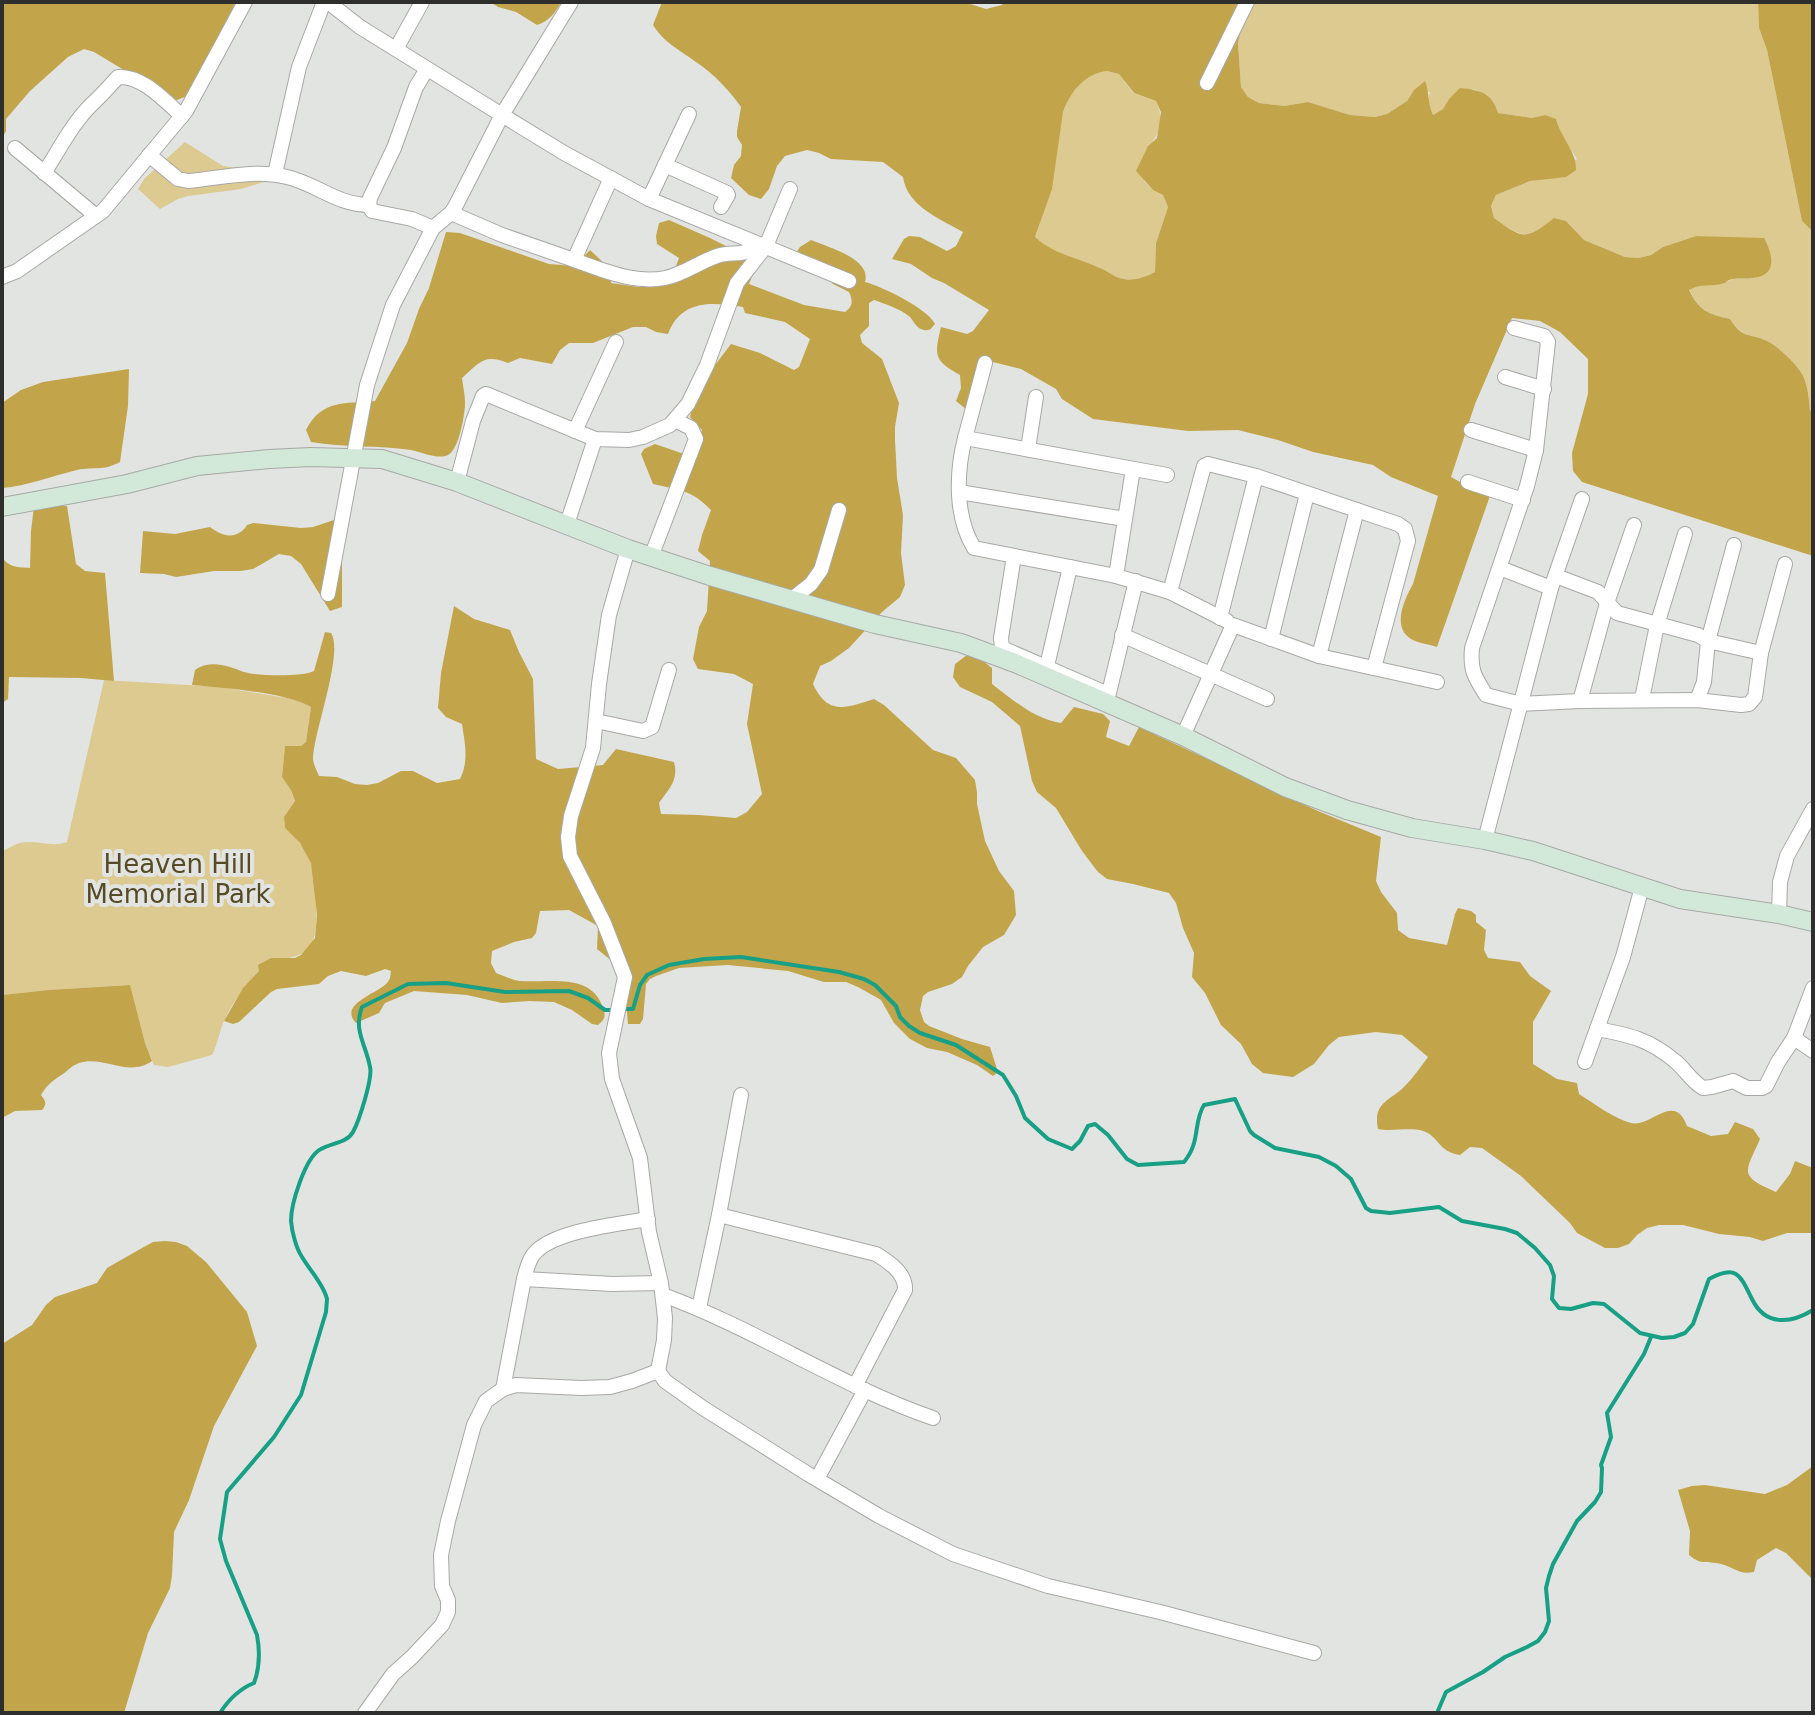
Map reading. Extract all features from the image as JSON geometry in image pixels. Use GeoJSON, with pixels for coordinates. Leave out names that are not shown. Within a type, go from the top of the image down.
{"type":"FeatureCollection","features":[{"type":"Feature","properties":{"kind":"street"},"geometry":{"type":"LineString","coordinates":[[2,277],[17,271],[103,211],[182,116],[245,2]]}},
{"type":"Feature","properties":{"kind":"street"},"geometry":{"type":"LineString","coordinates":[[275,174],[299,67],[326,2],[360,27],[564,153],[649,199],[849,281]]}},
{"type":"Feature","properties":{"kind":"street"},"geometry":{"type":"LineString","coordinates":[[396,49],[422,2]]}},
{"type":"Feature","properties":{"kind":"street"},"geometry":{"type":"LineString","coordinates":[[328,594],[367,385],[393,305],[433,228],[451,213],[502,115],[571,2]]}},
{"type":"Feature","properties":{"kind":"street"},"geometry":{"type":"LineString","coordinates":[[1207,83],[1247,2]]}},
{"type":"Feature","properties":{"kind":"street"},"geometry":{"type":"LineString","coordinates":[[427,69],[416,87],[369,205],[372,211],[412,219],[433,228]]}},
{"type":"Feature","properties":{"kind":"street"},"geometry":{"type":"LineString","coordinates":[[44,173],[70,131],[118,77],[132,77],[182,116]]}},
{"type":"Feature","properties":{"kind":"street"},"geometry":{"type":"LineString","coordinates":[[649,199],[689,114]]}},
{"type":"Feature","properties":{"kind":"street"},"geometry":{"type":"LineString","coordinates":[[15,148],[96,216]]}},
{"type":"Feature","properties":{"kind":"street"},"geometry":{"type":"LineString","coordinates":[[149,155],[178,179],[188,181],[250,173],[275,174],[291,177],[348,204],[369,205]]}},
{"type":"Feature","properties":{"kind":"street"},"geometry":{"type":"LineString","coordinates":[[665,165],[727,193],[721,207]]}},
{"type":"Feature","properties":{"kind":"street"},"geometry":{"type":"LineString","coordinates":[[574,260],[611,178]]}},
{"type":"Feature","properties":{"kind":"street"},"geometry":{"type":"LineString","coordinates":[[457,482],[473,421],[486,394],[595,439],[629,440],[670,425],[688,404],[707,365],[737,283],[766,246],[790,189]]}},
{"type":"Feature","properties":{"kind":"street"},"geometry":{"type":"LineString","coordinates":[[451,213],[502,235],[619,276],[665,278],[712,257],[766,246]]}},
{"type":"Feature","properties":{"kind":"street"},"geometry":{"type":"LineString","coordinates":[[1514,328],[1544,336],[1548,340],[1536,450],[1523,500],[1472,648],[1470,664],[1486,695],[1521,704],[1640,700],[1749,704],[1755,697],[1761,653],[1785,564]]}},
{"type":"Feature","properties":{"kind":"street"},"geometry":{"type":"LineString","coordinates":[[575,431],[616,342]]}},
{"type":"Feature","properties":{"kind":"street"},"geometry":{"type":"LineString","coordinates":[[985,363],[960,463],[959,492],[964,523],[974,548],[1136,581],[1170,592],[1227,621],[1319,656],[1437,682]]}},
{"type":"Feature","properties":{"kind":"street"},"geometry":{"type":"LineString","coordinates":[[1505,377],[1544,389]]}},
{"type":"Feature","properties":{"kind":"street"},"geometry":{"type":"LineString","coordinates":[[1028,449],[1036,397]]}},
{"type":"Feature","properties":{"kind":"street"},"geometry":{"type":"LineString","coordinates":[[651,557],[696,439],[691,428],[675,420]]}},
{"type":"Feature","properties":{"kind":"street"},"geometry":{"type":"LineString","coordinates":[[1471,430],[1536,450]]}},
{"type":"Feature","properties":{"kind":"street"},"geometry":{"type":"LineString","coordinates":[[965,438],[1167,475]]}},
{"type":"Feature","properties":{"kind":"street"},"geometry":{"type":"LineString","coordinates":[[567,524],[595,439]]}},
{"type":"Feature","properties":{"kind":"street"},"geometry":{"type":"LineString","coordinates":[[2,507],[127,484],[197,466],[269,459],[382,459],[457,482],[651,557],[875,624],[961,643],[1107,698]]}},
{"type":"Feature","properties":{"kind":"street"},"geometry":{"type":"LineString","coordinates":[[1170,592],[1204,466],[1208,464],[1256,476],[1398,524],[1405,529],[1408,541],[1374,668]]}},
{"type":"Feature","properties":{"kind":"street"},"geometry":{"type":"LineString","coordinates":[[1116,576],[1133,469]]}},
{"type":"Feature","properties":{"kind":"street"},"geometry":{"type":"LineString","coordinates":[[1183,736],[1211,675],[1227,621],[1256,476]]}},
{"type":"Feature","properties":{"kind":"street"},"geometry":{"type":"LineString","coordinates":[[1468,482],[1523,500]]}},
{"type":"Feature","properties":{"kind":"street"},"geometry":{"type":"LineString","coordinates":[[959,492],[1125,519]]}},
{"type":"Feature","properties":{"kind":"street"},"geometry":{"type":"LineString","coordinates":[[1271,639],[1307,494]]}},
{"type":"Feature","properties":{"kind":"street"},"geometry":{"type":"LineString","coordinates":[[1485,840],[1554,582],[1582,499]]}},
{"type":"Feature","properties":{"kind":"street"},"geometry":{"type":"LineString","coordinates":[[792,599],[811,584],[821,570],[839,510]]}},
{"type":"Feature","properties":{"kind":"street"},"geometry":{"type":"LineString","coordinates":[[1319,656],[1357,510]]}},
{"type":"Feature","properties":{"kind":"street"},"geometry":{"type":"LineString","coordinates":[[1580,701],[1607,603],[1634,525]]}},
{"type":"Feature","properties":{"kind":"street"},"geometry":{"type":"LineString","coordinates":[[1640,700],[1657,625],[1685,534]]}},
{"type":"Feature","properties":{"kind":"street"},"geometry":{"type":"LineString","coordinates":[[1697,700],[1704,682],[1708,641],[1734,545]]}},
{"type":"Feature","properties":{"kind":"street"},"geometry":{"type":"LineString","coordinates":[[628,549],[609,615],[593,748],[571,816],[568,837],[570,856],[595,903],[625,977],[609,1053],[612,1079],[640,1158],[662,1289],[664,1340],[658,1371],[665,1381],[703,1408],[817,1479],[892,1524],[953,1554],[1048,1586],[1314,1653]]}},
{"type":"Feature","properties":{"kind":"street"},"geometry":{"type":"LineString","coordinates":[[1014,556],[1002,648],[1047,666],[1285,787],[1347,810],[1412,828],[1533,851],[1680,899],[1813,922]]}},
{"type":"Feature","properties":{"kind":"street"},"geometry":{"type":"LineString","coordinates":[[1047,666],[1070,567]]}},
{"type":"Feature","properties":{"kind":"street"},"geometry":{"type":"LineString","coordinates":[[1500,568],[1598,592],[1617,613],[1698,635],[1708,641],[1761,653]]}},
{"type":"Feature","properties":{"kind":"street"},"geometry":{"type":"LineString","coordinates":[[1107,698],[1136,581]]}},
{"type":"Feature","properties":{"kind":"street"},"geometry":{"type":"LineString","coordinates":[[1122,635],[1267,699]]}},
{"type":"Feature","properties":{"kind":"street"},"geometry":{"type":"LineString","coordinates":[[596,721],[643,731],[652,727],[669,670]]}},
{"type":"Feature","properties":{"kind":"street"},"geometry":{"type":"LineString","coordinates":[[1779,914],[1780,882],[1787,856],[1813,809]]}},
{"type":"Feature","properties":{"kind":"street"},"geometry":{"type":"LineString","coordinates":[[1585,1062],[1623,957],[1642,887]]}},
{"type":"Feature","properties":{"kind":"street"},"geometry":{"type":"LineString","coordinates":[[1597,1029],[1647,1041],[1677,1062],[1699,1086],[1708,1088],[1733,1081],[1747,1088],[1762,1088],[1794,1038],[1813,988]]}},
{"type":"Feature","properties":{"kind":"street"},"geometry":{"type":"LineString","coordinates":[[1794,1038],[1813,1051]]}},
{"type":"Feature","properties":{"kind":"street"},"geometry":{"type":"LineString","coordinates":[[699,1308],[741,1095]]}},
{"type":"Feature","properties":{"kind":"street"},"geometry":{"type":"LineString","coordinates":[[719,1215],[876,1254],[905,1280],[905,1290],[817,1479]]}},
{"type":"Feature","properties":{"kind":"street"},"geometry":{"type":"LineString","coordinates":[[503,1389],[524,1279],[533,1255],[551,1241],[600,1227],[648,1219]]}},
{"type":"Feature","properties":{"kind":"street"},"geometry":{"type":"LineString","coordinates":[[524,1279],[662,1289],[860,1388],[933,1418]]}},
{"type":"Feature","properties":{"kind":"street"},"geometry":{"type":"LineString","coordinates":[[365,1713],[393,1674],[442,1625],[448,1612],[448,1600],[442,1586],[441,1555],[474,1425],[486,1401],[503,1389],[516,1385],[610,1387],[658,1371]]}},
{"type":"Feature","properties":{"kind":"green space"},"geometry":{"type":"Polygon","coordinates":[[[1241,2],[1758,2],[1759,28],[1767,50],[1802,221],[1813,232],[1813,414],[1804,378],[1788,357],[1767,341],[1743,333],[1730,319],[1705,310],[1689,289],[1699,284],[1757,278],[1735,238],[1696,236],[1638,258],[1625,257],[1584,240],[1566,221],[1536,233],[1514,231],[1494,218],[1491,206],[1496,195],[1541,179],[1577,159],[1545,115],[1533,118],[1498,113],[1490,97],[1473,89],[1449,99],[1443,109],[1433,115],[1427,104],[1430,92],[1414,90],[1407,101],[1387,114],[1375,117],[1350,115],[1308,102],[1284,106],[1259,103],[1248,97],[1241,87],[1238,43],[1242,23],[1241,2]]]}},
{"type":"Feature","properties":{"kind":"green space"},"geometry":{"type":"Polygon","coordinates":[[[1107,71],[1119,74],[1133,93],[1156,101],[1160,113],[1158,131],[1148,146],[1144,181],[1163,195],[1168,207],[1156,243],[1155,272],[1136,279],[1118,277],[1050,248],[1035,238],[1066,104],[1086,80],[1107,71]]]}},
{"type":"Feature","properties":{"kind":"green space"},"geometry":{"type":"Polygon","coordinates":[[[185,142],[223,166],[238,168],[264,182],[241,189],[188,196],[160,209],[138,189],[144,179],[185,142]]]}},
{"type":"Feature","properties":{"kind":"green space","name":"Heaven Hill Memorial Park"},"geometry":{"type":"Polygon","coordinates":[[[104,680],[221,687],[298,700],[311,707],[306,742],[301,746],[285,747],[282,776],[295,802],[284,817],[285,828],[304,849],[313,872],[316,926],[311,945],[297,956],[271,958],[252,979],[229,1011],[212,1055],[168,1067],[154,1065],[129,985],[2,995],[2,851],[26,842],[67,842],[104,680]]]}},
{"type":"Feature","properties":{"kind":"shaded area"},"geometry":{"type":"Polygon","coordinates":[[[2,2],[236,2],[187,96],[172,99],[84,49],[68,57],[30,91],[6,119],[6,131],[2,138],[2,2]]]}},
{"type":"Feature","properties":{"kind":"shaded area"},"geometry":{"type":"Polygon","coordinates":[[[490,2],[561,2],[545,22],[537,25],[516,12],[490,2]]]}},
{"type":"Feature","properties":{"kind":"shaded area"},"geometry":{"type":"Polygon","coordinates":[[[662,2],[964,2],[986,9],[1003,2],[1241,2],[1242,23],[1238,43],[1241,87],[1248,97],[1259,103],[1284,106],[1308,102],[1350,115],[1375,117],[1387,114],[1407,101],[1425,81],[1433,115],[1443,109],[1460,88],[1485,94],[1493,101],[1498,113],[1532,118],[1545,115],[1556,119],[1574,157],[1576,170],[1566,177],[1530,181],[1496,195],[1491,206],[1494,218],[1512,230],[1530,234],[1554,218],[1566,221],[1584,240],[1625,257],[1638,258],[1696,236],[1764,238],[1771,257],[1767,273],[1689,290],[1705,310],[1730,319],[1742,333],[1777,347],[1802,373],[1813,414],[1813,556],[1582,482],[1573,471],[1572,453],[1588,394],[1588,359],[1560,332],[1540,321],[1512,318],[1475,404],[1451,477],[1471,488],[1491,493],[1437,647],[1414,640],[1405,634],[1402,627],[1402,612],[1438,496],[1391,477],[1373,465],[1313,452],[1238,430],[1188,431],[1093,419],[1062,399],[1056,389],[1021,369],[981,359],[967,410],[956,401],[961,388],[960,375],[938,356],[941,327],[967,334],[989,310],[911,264],[892,259],[909,236],[920,237],[947,251],[956,246],[963,232],[918,204],[903,177],[883,162],[831,159],[807,150],[785,156],[761,199],[749,195],[731,178],[734,165],[741,156],[742,145],[737,131],[741,107],[715,77],[667,41],[653,25],[662,2]],[[1107,71],[1092,76],[1080,85],[1066,104],[1052,189],[1035,237],[1058,252],[1118,277],[1132,279],[1155,272],[1156,243],[1168,207],[1163,195],[1153,190],[1136,171],[1148,146],[1157,138],[1161,112],[1156,101],[1134,93],[1119,74],[1107,71]]]}},
{"type":"Feature","properties":{"kind":"shaded area"},"geometry":{"type":"Polygon","coordinates":[[[1758,2],[1813,2],[1813,232],[1802,221],[1767,50],[1759,28],[1758,2]]]}},
{"type":"Feature","properties":{"kind":"shaded area"},"geometry":{"type":"Polygon","coordinates":[[[669,220],[758,262],[749,284],[804,305],[845,312],[852,303],[849,292],[833,284],[796,253],[811,240],[828,246],[855,260],[862,267],[865,282],[914,305],[935,324],[930,330],[922,329],[898,309],[874,300],[869,303],[869,326],[860,335],[862,343],[882,359],[899,403],[895,440],[903,515],[901,553],[905,585],[900,597],[849,648],[820,666],[813,684],[825,701],[839,707],[874,699],[933,750],[956,758],[975,780],[985,841],[999,871],[1014,891],[1016,915],[1004,935],[983,947],[962,977],[923,996],[920,1010],[929,1026],[990,1047],[998,1072],[993,1076],[977,1065],[910,1039],[894,1023],[881,1000],[858,987],[846,982],[824,982],[788,971],[728,965],[679,968],[650,979],[646,984],[643,1019],[640,1024],[628,1024],[626,1001],[612,961],[597,949],[598,926],[569,910],[540,911],[536,933],[532,938],[492,951],[491,963],[496,973],[514,980],[568,982],[589,989],[604,1011],[604,1018],[598,1025],[554,1002],[502,1003],[467,995],[414,991],[385,1003],[379,1013],[356,1023],[352,1010],[361,1000],[387,983],[391,971],[385,969],[366,976],[341,971],[319,984],[277,989],[239,1022],[224,1021],[243,988],[259,971],[258,965],[271,958],[295,958],[315,938],[317,915],[311,863],[300,843],[285,828],[284,817],[295,801],[282,777],[285,746],[301,746],[306,742],[311,707],[270,694],[192,685],[195,670],[201,667],[220,665],[269,675],[308,673],[314,671],[325,632],[331,633],[334,657],[313,758],[319,776],[367,785],[401,771],[413,771],[437,783],[460,779],[465,759],[462,724],[446,717],[438,708],[441,673],[454,606],[474,619],[510,630],[533,679],[536,759],[558,769],[603,765],[616,749],[674,762],[674,779],[659,803],[661,814],[736,818],[747,812],[762,794],[747,724],[753,684],[734,674],[698,669],[693,659],[699,627],[707,611],[710,561],[698,551],[711,510],[691,495],[653,484],[641,454],[655,444],[684,454],[694,449],[702,430],[690,417],[693,404],[731,344],[760,353],[794,370],[799,367],[810,339],[785,322],[745,313],[743,307],[710,304],[681,314],[668,334],[646,327],[633,327],[593,343],[569,343],[560,350],[552,364],[520,358],[508,363],[493,359],[482,361],[462,378],[464,415],[455,446],[448,455],[311,442],[306,430],[312,420],[327,408],[344,403],[375,401],[407,343],[429,288],[446,232],[460,233],[549,264],[575,266],[590,250],[609,268],[611,283],[639,287],[669,285],[679,258],[657,244],[656,236],[659,223],[669,220]]]}},
{"type":"Feature","properties":{"kind":"shaded area"},"geometry":{"type":"Polygon","coordinates":[[[129,369],[128,406],[120,462],[2,488],[2,403],[21,390],[43,382],[129,369]]]}},
{"type":"Feature","properties":{"kind":"shaded area"},"geometry":{"type":"Polygon","coordinates":[[[34,506],[67,506],[76,564],[85,571],[105,573],[114,681],[9,677],[8,699],[2,703],[2,557],[11,565],[30,568],[34,506]]]}},
{"type":"Feature","properties":{"kind":"shaded area"},"geometry":{"type":"Polygon","coordinates":[[[334,520],[345,523],[342,607],[330,611],[301,564],[291,556],[279,554],[253,569],[241,571],[214,571],[176,577],[140,573],[143,531],[175,534],[210,527],[229,536],[238,534],[246,525],[253,523],[301,528],[334,520]]]}},
{"type":"Feature","properties":{"kind":"shaded area"},"geometry":{"type":"Polygon","coordinates":[[[967,655],[992,668],[992,684],[1024,708],[1051,721],[1061,723],[1074,707],[1103,714],[1110,721],[1106,737],[1129,746],[1139,727],[1318,811],[1381,837],[1376,881],[1397,913],[1398,930],[1409,938],[1447,945],[1458,908],[1471,911],[1476,915],[1476,922],[1486,930],[1484,950],[1488,958],[1520,962],[1530,976],[1551,991],[1533,1022],[1533,1064],[1557,1079],[1577,1083],[1579,1094],[1624,1121],[1639,1123],[1676,1111],[1687,1126],[1711,1136],[1728,1134],[1735,1122],[1753,1129],[1760,1139],[1748,1172],[1755,1182],[1776,1192],[1790,1174],[1795,1161],[1813,1168],[1813,1233],[1787,1233],[1763,1241],[1683,1225],[1659,1225],[1647,1228],[1629,1244],[1605,1248],[1577,1233],[1521,1176],[1482,1148],[1470,1147],[1460,1155],[1447,1151],[1423,1131],[1378,1129],[1379,1109],[1406,1085],[1428,1057],[1402,1035],[1376,1032],[1339,1037],[1314,1064],[1293,1077],[1263,1073],[1252,1064],[1241,1044],[1221,1025],[1205,993],[1192,977],[1194,953],[1176,903],[1169,893],[1107,879],[1098,872],[1056,808],[1037,792],[1020,726],[992,702],[960,687],[953,677],[955,664],[967,655]]]}},
{"type":"Feature","properties":{"kind":"shaded area"},"geometry":{"type":"Polygon","coordinates":[[[130,985],[152,1061],[134,1067],[88,1061],[79,1063],[46,1088],[41,1095],[45,1102],[42,1110],[15,1111],[2,1118],[2,995],[130,985]]]}},
{"type":"Feature","properties":{"kind":"shaded area"},"geometry":{"type":"Polygon","coordinates":[[[153,1242],[187,1246],[206,1262],[247,1312],[257,1346],[214,1426],[189,1500],[174,1532],[170,1588],[148,1633],[124,1713],[2,1713],[2,1344],[32,1325],[55,1297],[97,1283],[107,1268],[153,1242]]]}},
{"type":"Feature","properties":{"kind":"shaded area"},"geometry":{"type":"Polygon","coordinates":[[[1813,1466],[1813,1580],[1786,1553],[1776,1548],[1757,1560],[1754,1572],[1749,1573],[1721,1564],[1701,1562],[1689,1555],[1690,1531],[1678,1490],[1705,1485],[1765,1494],[1787,1485],[1813,1466]]]}},
{"type":"Feature","properties":{"kind":"waterway"},"geometry":{"type":"LineString","coordinates":[[622,1009],[633,1009],[640,985],[647,975],[669,965],[704,959],[741,957],[839,972],[875,985],[896,1006],[900,1017],[920,1033],[956,1045],[1003,1075],[1025,1118],[1048,1139],[1072,1149],[1088,1126],[1095,1124],[1127,1159],[1138,1165],[1184,1162],[1193,1147],[1204,1105],[1235,1099],[1254,1135],[1275,1148],[1319,1157],[1336,1166],[1351,1179],[1366,1208],[1371,1211],[1390,1213],[1439,1207],[1462,1221],[1517,1233],[1550,1265],[1554,1276],[1552,1299],[1559,1308],[1604,1304],[1640,1333],[1674,1337],[1685,1333],[1693,1324],[1709,1279],[1732,1272],[1741,1278],[1757,1308],[1771,1318],[1787,1320],[1813,1310]]}},
{"type":"Feature","properties":{"kind":"waterway"},"geometry":{"type":"LineString","coordinates":[[220,1713],[235,1695],[254,1683],[259,1659],[257,1635],[220,1539],[227,1492],[274,1437],[301,1395],[326,1312],[325,1294],[296,1245],[292,1213],[296,1193],[310,1161],[321,1149],[350,1136],[362,1110],[370,1072],[359,1023],[362,1007],[408,984],[446,983],[505,992],[569,991],[588,998],[605,1010],[613,1010]]}},
{"type":"Feature","properties":{"kind":"waterway"},"geometry":{"type":"LineString","coordinates":[[1437,1713],[1446,1692],[1538,1641],[1545,1632],[1549,1621],[1546,1588],[1553,1564],[1577,1521],[1601,1492],[1601,1465],[1611,1437],[1607,1413],[1644,1354],[1651,1337]]}}]}
